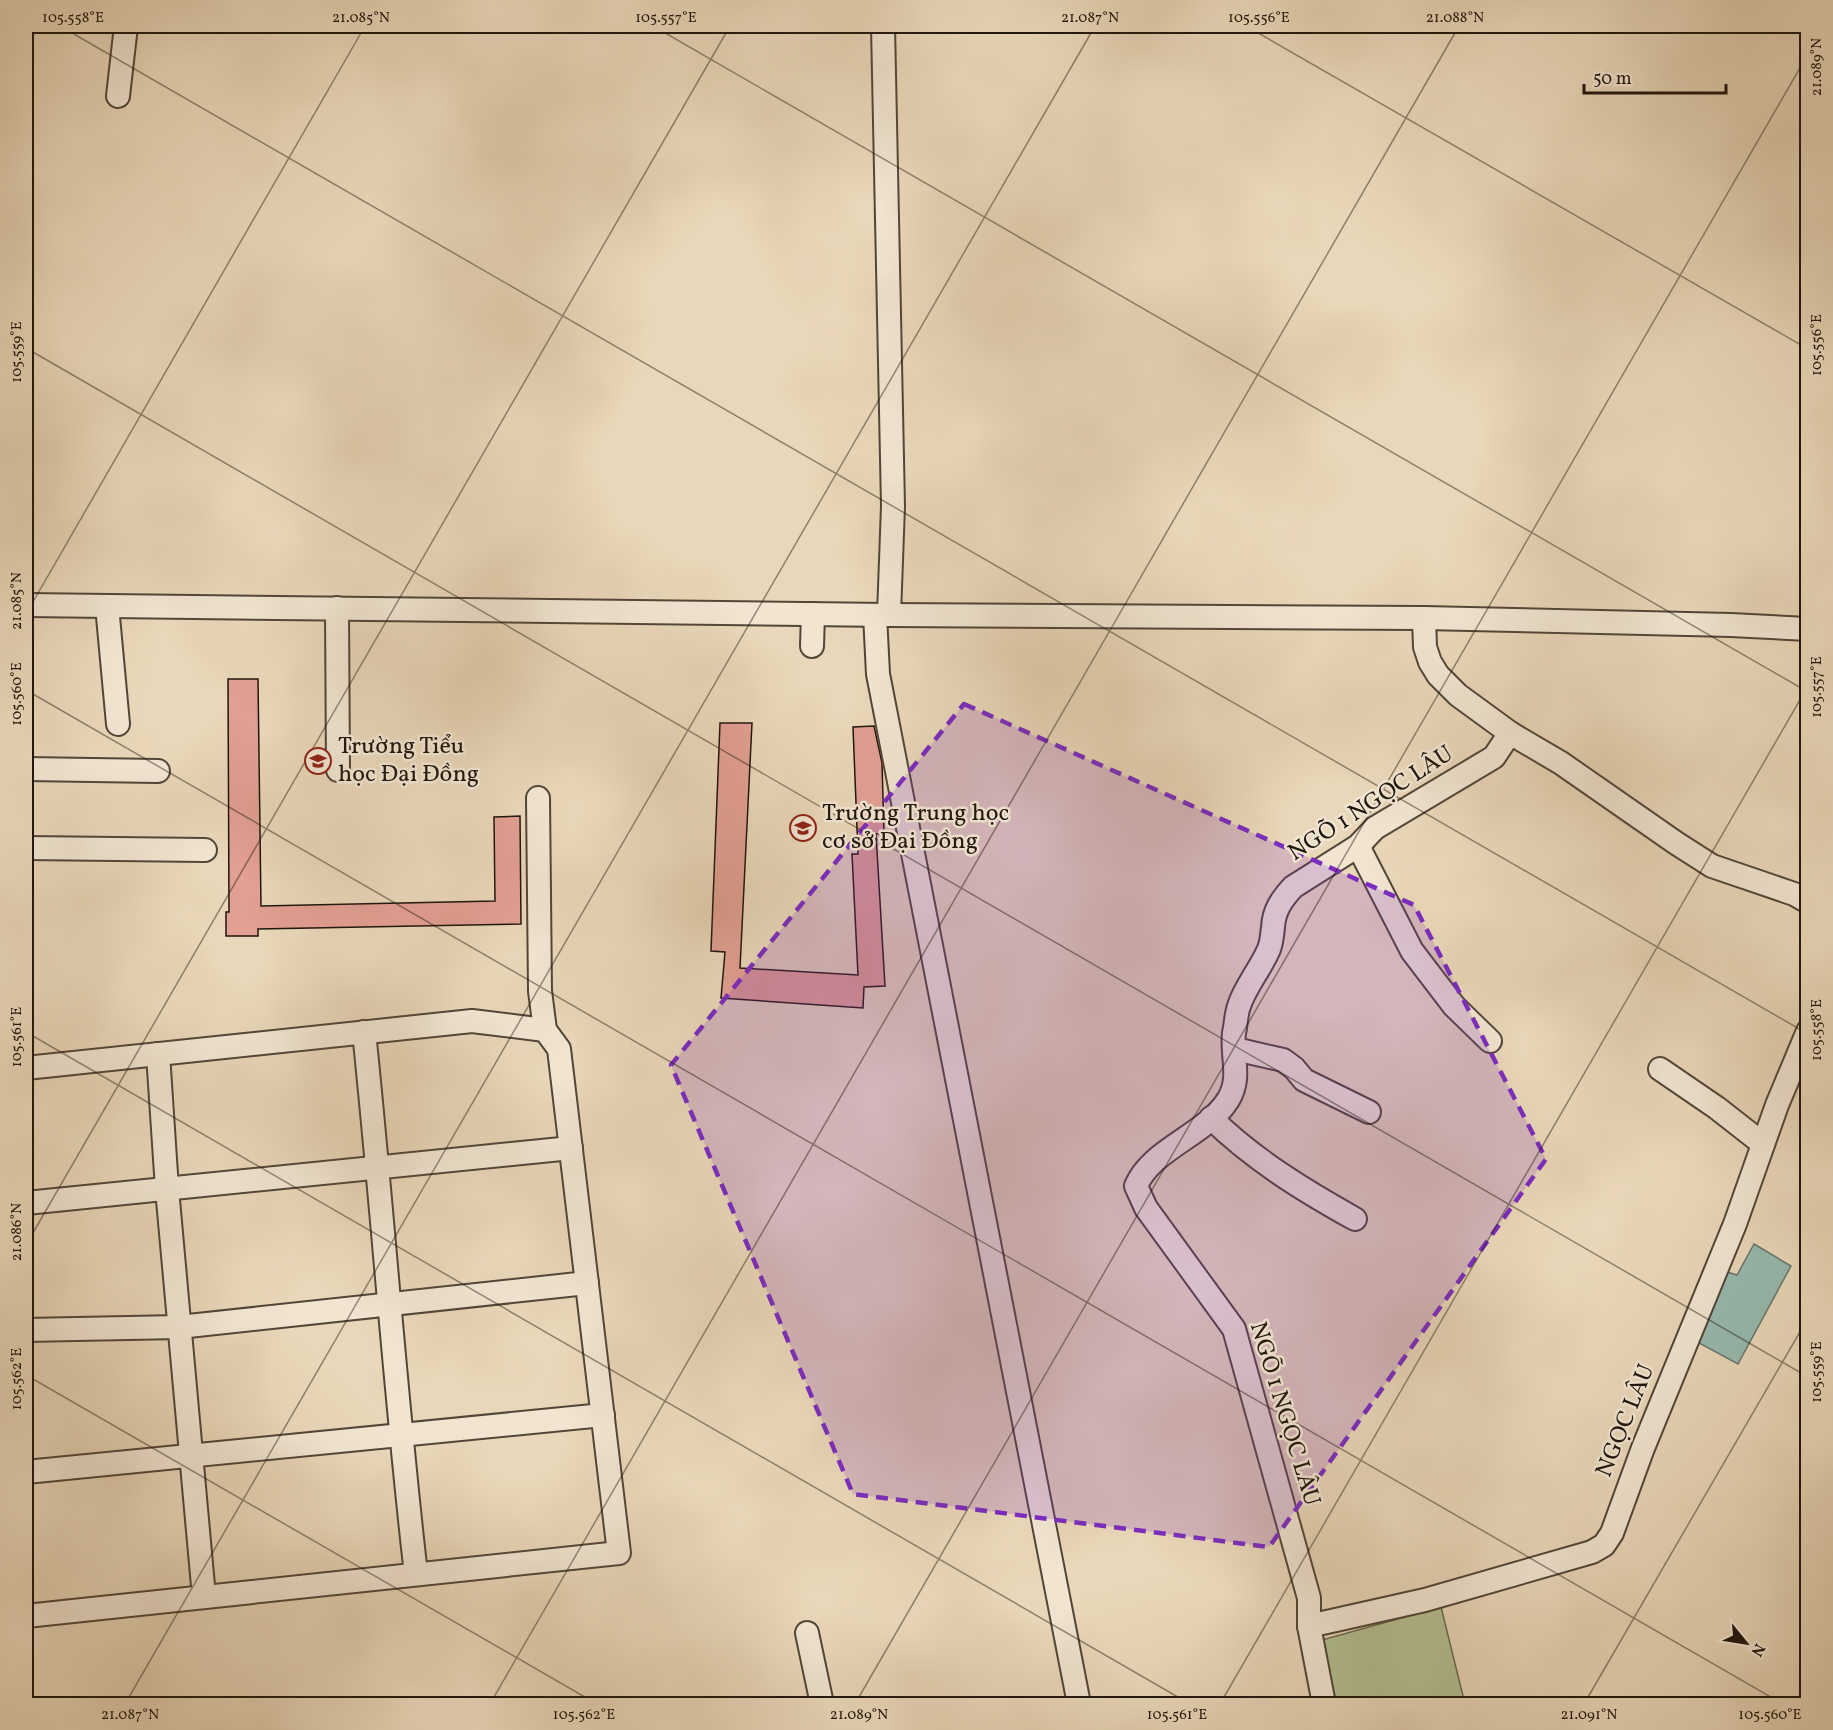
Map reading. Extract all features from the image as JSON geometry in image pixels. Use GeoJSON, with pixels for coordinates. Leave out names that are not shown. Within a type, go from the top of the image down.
{"type":"FeatureCollection","features":[{"type":"Feature","properties":{"kind":"street"},"geometry":{"type":"LineString","coordinates":[[118,96],[126,26]]}},
{"type":"Feature","properties":{"kind":"street"},"geometry":{"type":"LineString","coordinates":[[883,26],[893,506],[878,674],[1079,1704]]}},
{"type":"Feature","properties":{"kind":"street"},"geometry":{"type":"LineString","coordinates":[[26,605],[882,615],[1424,618],[1808,629]]}},
{"type":"Feature","properties":{"kind":"street"},"geometry":{"type":"LineString","coordinates":[[107,606],[118,724]]}},
{"type":"Feature","properties":{"kind":"street"},"geometry":{"type":"LineString","coordinates":[[337,608],[338,770]]}},
{"type":"Feature","properties":{"kind":"street"},"geometry":{"type":"LineString","coordinates":[[812,646],[813,614]]}},
{"type":"Feature","properties":{"kind":"street"},"geometry":{"type":"LineString","coordinates":[[1424,618],[1427,655],[1438,675],[1458,695],[1510,733],[1561,763],[1712,866],[1794,894],[1808,902]]}},
{"type":"Feature","properties":{"kind":"street","name":"NGÕ 1 NGỌC LÂU"},"geometry":{"type":"LineString","coordinates":[[1309,1626],[1309,1598],[1234,1329],[1146,1208],[1136,1186],[1141,1175],[1159,1158],[1212,1118],[1229,1099],[1236,1083],[1234,1036],[1239,1005],[1270,946],[1277,906],[1293,887],[1358,846],[1374,828],[1494,758],[1510,733]]}},
{"type":"Feature","properties":{"kind":"street"},"geometry":{"type":"LineString","coordinates":[[26,769],[158,771]]}},
{"type":"Feature","properties":{"kind":"street"},"geometry":{"type":"LineString","coordinates":[[26,1616],[619,1553],[559,1049],[545,1030],[540,991],[538,798]]}},
{"type":"Feature","properties":{"kind":"street"},"geometry":{"type":"LineString","coordinates":[[1358,846],[1412,951],[1454,1006],[1490,1041]]}},
{"type":"Feature","properties":{"kind":"street"},"geometry":{"type":"LineString","coordinates":[[26,848],[205,850]]}},
{"type":"Feature","properties":{"kind":"street"},"geometry":{"type":"LineString","coordinates":[[26,1068],[472,1021],[545,1030]]}},
{"type":"Feature","properties":{"kind":"street","name":"NGỌC LÂU"},"geometry":{"type":"LineString","coordinates":[[1309,1626],[1425,1600],[1592,1552],[1604,1545],[1612,1533],[1642,1448],[1735,1224],[1763,1144],[1808,1031]]}},
{"type":"Feature","properties":{"kind":"street"},"geometry":{"type":"LineString","coordinates":[[364,1032],[378,1168],[400,1436],[416,1574]]}},
{"type":"Feature","properties":{"kind":"street"},"geometry":{"type":"LineString","coordinates":[[1235,1049],[1283,1060],[1304,1080],[1369,1112]]}},
{"type":"Feature","properties":{"kind":"street"},"geometry":{"type":"LineString","coordinates":[[158,1054],[167,1189],[204,1597]]}},
{"type":"Feature","properties":{"kind":"street"},"geometry":{"type":"LineString","coordinates":[[1660,1069],[1717,1108],[1763,1144]]}},
{"type":"Feature","properties":{"kind":"street"},"geometry":{"type":"LineString","coordinates":[[1212,1118],[1244,1149],[1310,1194],[1355,1219]]}},
{"type":"Feature","properties":{"kind":"street"},"geometry":{"type":"LineString","coordinates":[[26,1203],[571,1148]]}},
{"type":"Feature","properties":{"kind":"street"},"geometry":{"type":"LineString","coordinates":[[26,1330],[179,1327],[586,1283]]}},
{"type":"Feature","properties":{"kind":"street"},"geometry":{"type":"LineString","coordinates":[[26,1472],[603,1415]]}},
{"type":"Feature","properties":{"kind":"street"},"geometry":{"type":"LineString","coordinates":[[1309,1626],[1324,1704]]}},
{"type":"Feature","properties":{"kind":"street"},"geometry":{"type":"LineString","coordinates":[[807,1633],[822,1704]]}},
{"type":"Feature","properties":{"kind":"highlighted area"},"geometry":{"type":"Polygon","coordinates":[[[964,704],[1414,905],[1546,1159],[1269,1547],[853,1494],[671,1065],[964,704]]]}},
{"type":"Feature","properties":{"kind":"green space"},"geometry":{"type":"Polygon","coordinates":[[[1441,1607],[1465,1704],[1335,1704],[1322,1640],[1441,1607]]]}},
{"type":"Feature","properties":{"kind":"water"},"geometry":{"type":"Polygon","coordinates":[[[1754,1244],[1791,1266],[1738,1364],[1699,1343],[1727,1272],[1737,1275],[1754,1244]]]}},
{"type":"Feature","properties":{"kind":"building"},"geometry":{"type":"Polygon","coordinates":[[[228,679],[258,679],[261,906],[495,901],[494,817],[520,816],[521,924],[258,929],[258,936],[226,936],[226,912],[229,912],[228,679]]]}},
{"type":"Feature","properties":{"kind":"building"},"geometry":{"type":"Polygon","coordinates":[[[720,723],[752,723],[740,968],[858,975],[852,854],[858,854],[853,727],[874,726],[882,763],[884,834],[876,834],[885,986],[864,987],[863,1008],[721,998],[725,952],[711,951],[720,723]]]}},
{"type":"Feature","properties":{"kind":"place","name":"Trường Tiểu học Đại Đồng"},"geometry":{"type":"Point","coordinates":[318,761]}},
{"type":"Feature","properties":{"kind":"place","name":"Trường Trung học cơ sở Đại Đồng"},"geometry":{"type":"Point","coordinates":[803,828]}}]}
